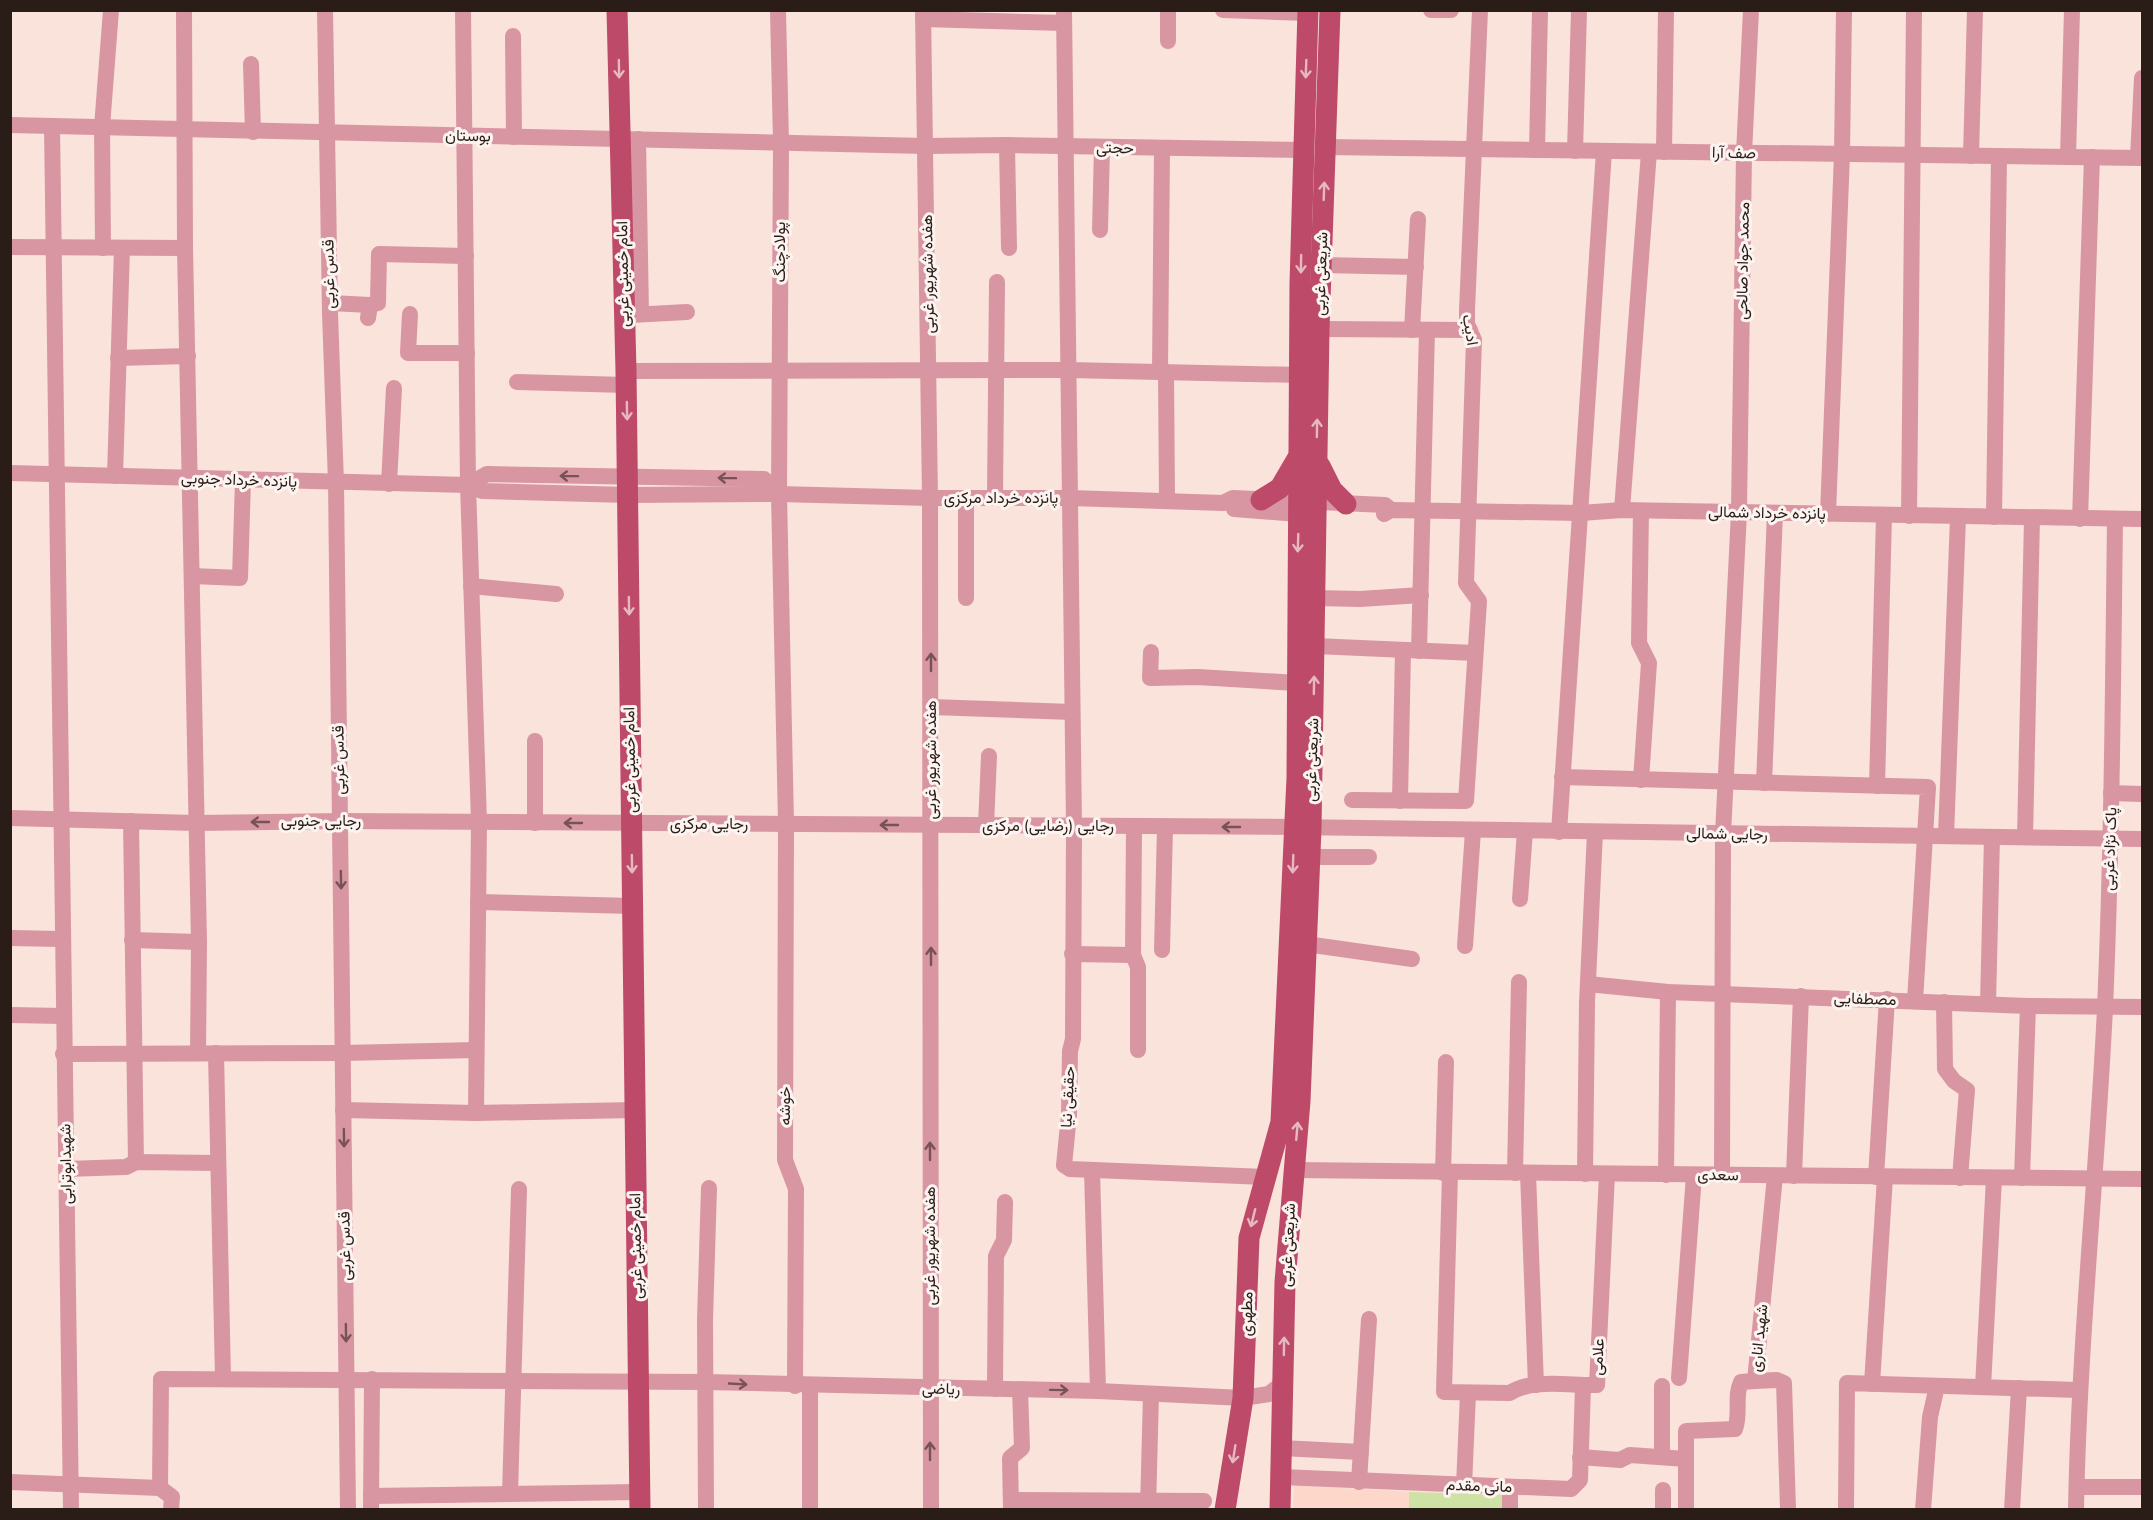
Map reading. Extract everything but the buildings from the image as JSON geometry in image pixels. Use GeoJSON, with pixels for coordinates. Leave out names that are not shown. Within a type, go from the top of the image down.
{"type":"FeatureCollection","features":[{"type":"Feature","properties":{"kind":"main road","name":"امام خمینی غربی"},"geometry":{"type":"LineString","coordinates":[[617,10],[629,139],[633,315],[626,378],[639,1501]]}},
{"type":"Feature","properties":{"kind":"main road","name":"شریعتی غربی"},"geometry":{"type":"LineString","coordinates":[[1280,1509],[1285,1282],[1300,1101],[1309,857],[1302,828],[1297,683],[1308,454],[1319,329],[1330,10]]}},
{"type":"Feature","properties":{"kind":"main road","name":"شریعتی غربی"},"geometry":{"type":"LineString","coordinates":[[1308,12],[1300,375],[1308,454]]}},
{"type":"Feature","properties":{"kind":"main road"},"geometry":{"type":"LineString","coordinates":[[1261,500],[1280,488],[1308,454],[1332,490],[1346,504]]}},
{"type":"Feature","properties":{"kind":"main road","name":"شریعتی غربی"},"geometry":{"type":"LineString","coordinates":[[1281,1122],[1315,646],[1315,598],[1307,509]]}},
{"type":"Feature","properties":{"kind":"main road","name":"مطهری"},"geometry":{"type":"LineString","coordinates":[[1225,1509],[1245,1398],[1249,1238],[1281,1122]]}},
{"type":"Feature","properties":{"kind":"street"},"geometry":{"type":"LineString","coordinates":[[104,248],[102,127],[111,10]]}},
{"type":"Feature","properties":{"kind":"street"},"geometry":{"type":"LineString","coordinates":[[184,10],[185,248],[199,942],[198,1053]]}},
{"type":"Feature","properties":{"kind":"street","name":"قدس غربی"},"geometry":{"type":"LineString","coordinates":[[325,10],[326,134],[336,483],[348,1509]]}},
{"type":"Feature","properties":{"kind":"street"},"geometry":{"type":"LineString","coordinates":[[463,10],[468,485],[479,822],[476,1113]]}},
{"type":"Feature","properties":{"kind":"street","name":"پولادچنگ"},"geometry":{"type":"LineString","coordinates":[[778,10],[781,142],[779,494]]}},
{"type":"Feature","properties":{"kind":"street"},"geometry":{"type":"LineString","coordinates":[[1168,10],[1168,41]]}},
{"type":"Feature","properties":{"kind":"street"},"geometry":{"type":"LineString","coordinates":[[1223,10],[1308,12]]}},
{"type":"Feature","properties":{"kind":"street"},"geometry":{"type":"LineString","coordinates":[[1431,10],[1451,10]]}},
{"type":"Feature","properties":{"kind":"street","name":"ادیب"},"geometry":{"type":"LineString","coordinates":[[1400,801],[1466,801],[1479,601],[1466,583],[1474,340],[1467,310],[1480,10]]}},
{"type":"Feature","properties":{"kind":"street"},"geometry":{"type":"LineString","coordinates":[[1537,150],[1540,10]]}},
{"type":"Feature","properties":{"kind":"street"},"geometry":{"type":"LineString","coordinates":[[1575,151],[1580,10]]}},
{"type":"Feature","properties":{"kind":"street"},"geometry":{"type":"LineString","coordinates":[[1622,510],[1657,152],[1666,10]]}},
{"type":"Feature","properties":{"kind":"street","name":"محمد جواد صالحی"},"geometry":{"type":"LineString","coordinates":[[1723,834],[1739,512],[1744,153],[1751,10]]}},
{"type":"Feature","properties":{"kind":"street"},"geometry":{"type":"LineString","coordinates":[[1828,514],[1842,154],[1844,10]]}},
{"type":"Feature","properties":{"kind":"street"},"geometry":{"type":"LineString","coordinates":[[1909,516],[1914,10]]}},
{"type":"Feature","properties":{"kind":"street"},"geometry":{"type":"LineString","coordinates":[[1971,156],[1975,10]]}},
{"type":"Feature","properties":{"kind":"street"},"geometry":{"type":"LineString","coordinates":[[2068,157],[2072,10]]}},
{"type":"Feature","properties":{"kind":"street"},"geometry":{"type":"LineString","coordinates":[[923,15],[1064,17]]}},
{"type":"Feature","properties":{"kind":"street","name":"هفده شهریور غربی"},"geometry":{"type":"LineString","coordinates":[[923,15],[930,498],[931,1509]]}},
{"type":"Feature","properties":{"kind":"street","name":"حقیقی نیا"},"geometry":{"type":"LineString","coordinates":[[1064,17],[1074,827],[1073,1032],[1064,1165],[1070,1169],[1265,1177]]}},
{"type":"Feature","properties":{"kind":"street"},"geometry":{"type":"LineString","coordinates":[[513,36],[514,137]]}},
{"type":"Feature","properties":{"kind":"street"},"geometry":{"type":"LineString","coordinates":[[251,64],[253,132]]}},
{"type":"Feature","properties":{"kind":"street"},"geometry":{"type":"LineString","coordinates":[[2140,158],[2142,78]]}},
{"type":"Feature","properties":{"kind":"street","name":"بوستان"},"geometry":{"type":"LineString","coordinates":[[10,125],[926,146]]}},
{"type":"Feature","properties":{"kind":"street","name":"شهیدابوترابی"},"geometry":{"type":"LineString","coordinates":[[52,126],[71,1509]]}},
{"type":"Feature","properties":{"kind":"street"},"geometry":{"type":"LineString","coordinates":[[1007,145],[1009,248]]}},
{"type":"Feature","properties":{"kind":"street","name":"حجتی"},"geometry":{"type":"LineString","coordinates":[[926,146],[1007,145],[1304,150]]}},
{"type":"Feature","properties":{"kind":"street"},"geometry":{"type":"LineString","coordinates":[[1100,230],[1102,147]]}},
{"type":"Feature","properties":{"kind":"street","name":"صف آرا"},"geometry":{"type":"LineString","coordinates":[[1325,147],[2140,158]]}},
{"type":"Feature","properties":{"kind":"street"},"geometry":{"type":"LineString","coordinates":[[1162,148],[1163,372],[1167,500]]}},
{"type":"Feature","properties":{"kind":"street"},"geometry":{"type":"LineString","coordinates":[[1558,832],[1604,151]]}},
{"type":"Feature","properties":{"kind":"street"},"geometry":{"type":"LineString","coordinates":[[1994,518],[1999,156]]}},
{"type":"Feature","properties":{"kind":"street"},"geometry":{"type":"LineString","coordinates":[[2080,519],[2092,157]]}},
{"type":"Feature","properties":{"kind":"street"},"geometry":{"type":"LineString","coordinates":[[1352,800],[1400,801],[1411,650],[1421,595],[1424,510],[1420,330],[1416,267],[1418,219]]}},
{"type":"Feature","properties":{"kind":"street"},"geometry":{"type":"LineString","coordinates":[[10,247],[185,248]]}},
{"type":"Feature","properties":{"kind":"street"},"geometry":{"type":"LineString","coordinates":[[114,476],[122,248]]}},
{"type":"Feature","properties":{"kind":"street"},"geometry":{"type":"LineString","coordinates":[[330,303],[369,312],[378,303],[379,254],[466,256]]}},
{"type":"Feature","properties":{"kind":"street"},"geometry":{"type":"LineString","coordinates":[[1321,265],[1416,267]]}},
{"type":"Feature","properties":{"kind":"street"},"geometry":{"type":"LineString","coordinates":[[995,498],[997,282]]}},
{"type":"Feature","properties":{"kind":"street"},"geometry":{"type":"LineString","coordinates":[[633,315],[687,312]]}},
{"type":"Feature","properties":{"kind":"street"},"geometry":{"type":"LineString","coordinates":[[410,314],[408,353],[467,353]]}},
{"type":"Feature","properties":{"kind":"street"},"geometry":{"type":"LineString","coordinates":[[1319,329],[1470,330]]}},
{"type":"Feature","properties":{"kind":"street"},"geometry":{"type":"LineString","coordinates":[[118,358],[188,356]]}},
{"type":"Feature","properties":{"kind":"street"},"geometry":{"type":"LineString","coordinates":[[517,382],[780,371],[1068,370],[1300,375]]}},
{"type":"Feature","properties":{"kind":"street"},"geometry":{"type":"LineString","coordinates":[[389,484],[394,388]]}},
{"type":"Feature","properties":{"kind":"street","name":"پانزده خرداد جنوبی"},"geometry":{"type":"LineString","coordinates":[[10,473],[468,485],[487,474],[627,486]]}},
{"type":"Feature","properties":{"kind":"street"},"geometry":{"type":"LineString","coordinates":[[627,486],[764,479],[779,494]]}},
{"type":"Feature","properties":{"kind":"street"},"geometry":{"type":"LineString","coordinates":[[192,576],[240,578],[243,480]]}},
{"type":"Feature","properties":{"kind":"street","name":"پانزده خرداد مرکزی"},"geometry":{"type":"LineString","coordinates":[[779,494],[930,498],[1070,498],[1223,503],[1233,498],[1261,500],[1307,509]]}},
{"type":"Feature","properties":{"kind":"street","name":"خوشه"},"geometry":{"type":"LineString","coordinates":[[779,494],[786,824],[785,1160],[796,1189],[810,1509]]}},
{"type":"Feature","properties":{"kind":"street"},"geometry":{"type":"LineString","coordinates":[[966,498],[966,598]]}},
{"type":"Feature","properties":{"kind":"street","name":"پانزده خرداد مرکزی"},"geometry":{"type":"LineString","coordinates":[[1223,503],[1232,509],[1307,509]]}},
{"type":"Feature","properties":{"kind":"street","name":"پانزده خرداد شمالی"},"geometry":{"type":"LineString","coordinates":[[1307,509],[1346,504],[1385,505],[1391,510]]}},
{"type":"Feature","properties":{"kind":"street","name":"پانزده خرداد شمالی"},"geometry":{"type":"LineString","coordinates":[[1307,509],[1384,514],[1391,510],[1581,513],[1622,510],[2142,519]]}},
{"type":"Feature","properties":{"kind":"street"},"geometry":{"type":"LineString","coordinates":[[1641,511],[1639,643],[1649,663],[1641,780]]}},
{"type":"Feature","properties":{"kind":"street"},"geometry":{"type":"LineString","coordinates":[[1764,783],[1775,513]]}},
{"type":"Feature","properties":{"kind":"street"},"geometry":{"type":"LineString","coordinates":[[1877,786],[1884,515]]}},
{"type":"Feature","properties":{"kind":"street"},"geometry":{"type":"LineString","coordinates":[[1946,836],[1958,517]]}},
{"type":"Feature","properties":{"kind":"street"},"geometry":{"type":"LineString","coordinates":[[2025,837],[2032,518]]}},
{"type":"Feature","properties":{"kind":"street","name":"پاک نژاد غربی"},"geometry":{"type":"LineString","coordinates":[[2076,1509],[2079,1390],[2096,1179],[2105,1006],[2111,838],[2115,520]]}},
{"type":"Feature","properties":{"kind":"street"},"geometry":{"type":"LineString","coordinates":[[471,586],[556,594]]}},
{"type":"Feature","properties":{"kind":"street"},"geometry":{"type":"LineString","coordinates":[[1315,598],[1360,599],[1421,595]]}},
{"type":"Feature","properties":{"kind":"street"},"geometry":{"type":"LineString","coordinates":[[1315,646],[1475,653]]}},
{"type":"Feature","properties":{"kind":"street"},"geometry":{"type":"LineString","coordinates":[[1151,652],[1150,678],[1198,676],[1297,683]]}},
{"type":"Feature","properties":{"kind":"street"},"geometry":{"type":"LineString","coordinates":[[931,707],[1072,712]]}},
{"type":"Feature","properties":{"kind":"street"},"geometry":{"type":"LineString","coordinates":[[535,741],[535,823]]}},
{"type":"Feature","properties":{"kind":"street"},"geometry":{"type":"LineString","coordinates":[[986,826],[989,756]]}},
{"type":"Feature","properties":{"kind":"street"},"geometry":{"type":"LineString","coordinates":[[1562,777],[1928,787],[1916,1001]]}},
{"type":"Feature","properties":{"kind":"street"},"geometry":{"type":"LineString","coordinates":[[2111,793],[2142,794]]}},
{"type":"Feature","properties":{"kind":"street","name":"رجایی جنوبی"},"geometry":{"type":"LineString","coordinates":[[10,818],[195,823],[340,821],[631,823]]}},
{"type":"Feature","properties":{"kind":"street"},"geometry":{"type":"LineString","coordinates":[[131,821],[136,1162]]}},
{"type":"Feature","properties":{"kind":"street","name":"رجایی مرکزی"},"geometry":{"type":"LineString","coordinates":[[631,823],[786,824]]}},
{"type":"Feature","properties":{"kind":"street","name":"رجایی (رضایی) مرکزی"},"geometry":{"type":"LineString","coordinates":[[786,824],[1302,828]]}},
{"type":"Feature","properties":{"kind":"street"},"geometry":{"type":"LineString","coordinates":[[1134,827],[1133,955],[1138,967],[1138,1050]]}},
{"type":"Feature","properties":{"kind":"street"},"geometry":{"type":"LineString","coordinates":[[1162,950],[1165,827]]}},
{"type":"Feature","properties":{"kind":"street","name":"رجایی شمالی"},"geometry":{"type":"LineString","coordinates":[[1302,828],[2142,839]]}},
{"type":"Feature","properties":{"kind":"street"},"geometry":{"type":"LineString","coordinates":[[1466,946],[1473,831]]}},
{"type":"Feature","properties":{"kind":"street"},"geometry":{"type":"LineString","coordinates":[[1520,899],[1525,831]]}},
{"type":"Feature","properties":{"kind":"street"},"geometry":{"type":"LineString","coordinates":[[1585,1174],[1588,984],[1595,832]]}},
{"type":"Feature","properties":{"kind":"street"},"geometry":{"type":"LineString","coordinates":[[1722,1175],[1723,834]]}},
{"type":"Feature","properties":{"kind":"street"},"geometry":{"type":"LineString","coordinates":[[1988,1004],[1992,837]]}},
{"type":"Feature","properties":{"kind":"street"},"geometry":{"type":"LineString","coordinates":[[1309,857],[1369,857]]}},
{"type":"Feature","properties":{"kind":"street"},"geometry":{"type":"LineString","coordinates":[[478,902],[632,906]]}},
{"type":"Feature","properties":{"kind":"street"},"geometry":{"type":"LineString","coordinates":[[10,938],[62,939]]}},
{"type":"Feature","properties":{"kind":"street"},"geometry":{"type":"LineString","coordinates":[[132,940],[199,942]]}},
{"type":"Feature","properties":{"kind":"street"},"geometry":{"type":"LineString","coordinates":[[1306,944],[1412,959]]}},
{"type":"Feature","properties":{"kind":"street"},"geometry":{"type":"LineString","coordinates":[[1072,954],[1133,955]]}},
{"type":"Feature","properties":{"kind":"street"},"geometry":{"type":"LineString","coordinates":[[1519,982],[1522,1173],[1536,1385]]}},
{"type":"Feature","properties":{"kind":"street","name":"مصطفایی"},"geometry":{"type":"LineString","coordinates":[[1588,984],[1668,992],[2028,1006],[2142,1007]]}},
{"type":"Feature","properties":{"kind":"street"},"geometry":{"type":"LineString","coordinates":[[1666,1175],[1668,992]]}},
{"type":"Feature","properties":{"kind":"street"},"geometry":{"type":"LineString","coordinates":[[1794,1176],[1801,996]]}},
{"type":"Feature","properties":{"kind":"street"},"geometry":{"type":"LineString","coordinates":[[1872,1384],[1887,999]]}},
{"type":"Feature","properties":{"kind":"street"},"geometry":{"type":"LineString","coordinates":[[1944,1002],[1946,1069],[1954,1081],[1967,1090],[1960,1178]]}},
{"type":"Feature","properties":{"kind":"street"},"geometry":{"type":"LineString","coordinates":[[2022,1178],[2028,1006]]}},
{"type":"Feature","properties":{"kind":"street"},"geometry":{"type":"LineString","coordinates":[[10,1015],[63,1016]]}},
{"type":"Feature","properties":{"kind":"street"},"geometry":{"type":"LineString","coordinates":[[63,1054],[476,1050]]}},
{"type":"Feature","properties":{"kind":"street"},"geometry":{"type":"LineString","coordinates":[[216,1053],[222,1379]]}},
{"type":"Feature","properties":{"kind":"street"},"geometry":{"type":"LineString","coordinates":[[1446,1062],[1447,1173]]}},
{"type":"Feature","properties":{"kind":"street"},"geometry":{"type":"LineString","coordinates":[[343,1110],[476,1113],[635,1110]]}},
{"type":"Feature","properties":{"kind":"street"},"geometry":{"type":"LineString","coordinates":[[66,1169],[126,1167],[136,1162],[218,1163]]}},
{"type":"Feature","properties":{"kind":"street"},"geometry":{"type":"LineString","coordinates":[[1092,1170],[1098,1391]]}},
{"type":"Feature","properties":{"kind":"street","name":"سعدی"},"geometry":{"type":"LineString","coordinates":[[1293,1170],[2142,1179]]}},
{"type":"Feature","properties":{"kind":"street","name":"علامی"},"geometry":{"type":"LineString","coordinates":[[1447,1173],[1444,1392],[1468,1393],[1510,1393],[1518,1388],[1536,1385],[1597,1385],[1607,1174]]}},
{"type":"Feature","properties":{"kind":"street"},"geometry":{"type":"LineString","coordinates":[[1679,1378],[1694,1175]]}},
{"type":"Feature","properties":{"kind":"street","name":"شهید اناری"},"geometry":{"type":"LineString","coordinates":[[1775,1176],[1755,1381],[1777,1380],[1784,1383],[1788,1509]]}},
{"type":"Feature","properties":{"kind":"street"},"geometry":{"type":"LineString","coordinates":[[1983,1387],[1994,1178]]}},
{"type":"Feature","properties":{"kind":"street"},"geometry":{"type":"LineString","coordinates":[[706,1509],[705,1382],[709,1188]]}},
{"type":"Feature","properties":{"kind":"street"},"geometry":{"type":"LineString","coordinates":[[510,1494],[519,1189]]}},
{"type":"Feature","properties":{"kind":"street"},"geometry":{"type":"LineString","coordinates":[[995,1389],[996,1256],[1004,1240],[1005,1202]]}},
{"type":"Feature","properties":{"kind":"street"},"geometry":{"type":"LineString","coordinates":[[1359,1482],[1369,1318]]}},
{"type":"Feature","properties":{"kind":"street"},"geometry":{"type":"LineString","coordinates":[[160,1488],[161,1379],[347,1378]]}},
{"type":"Feature","properties":{"kind":"street","name":"ریاضی"},"geometry":{"type":"LineString","coordinates":[[347,1378],[638,1384],[705,1382],[1098,1391],[1245,1398]]}},
{"type":"Feature","properties":{"kind":"street"},"geometry":{"type":"LineString","coordinates":[[1245,1398],[1269,1394],[1279,1386],[1283,1378]]}},
{"type":"Feature","properties":{"kind":"street"},"geometry":{"type":"LineString","coordinates":[[372,1379],[371,1503],[510,1494],[639,1501]]}},
{"type":"Feature","properties":{"kind":"street"},"geometry":{"type":"LineString","coordinates":[[1686,1509],[1686,1431],[1735,1429],[1738,1422],[1738,1388],[1741,1382],[1755,1381]]}},
{"type":"Feature","properties":{"kind":"street"},"geometry":{"type":"LineString","coordinates":[[1846,1509],[1847,1383],[2079,1390]]}},
{"type":"Feature","properties":{"kind":"street","name":"مانی مقدم"},"geometry":{"type":"LineString","coordinates":[[1281,1477],[1571,1489],[1580,1480],[1583,1386]]}},
{"type":"Feature","properties":{"kind":"street"},"geometry":{"type":"LineString","coordinates":[[1662,1386],[1662,1457]]}},
{"type":"Feature","properties":{"kind":"street"},"geometry":{"type":"LineString","coordinates":[[1923,1509],[1930,1417],[1937,1386]]}},
{"type":"Feature","properties":{"kind":"street"},"geometry":{"type":"LineString","coordinates":[[2012,1509],[2019,1388]]}},
{"type":"Feature","properties":{"kind":"street"},"geometry":{"type":"LineString","coordinates":[[1020,1390],[1022,1448],[1010,1458],[1011,1505],[1148,1505],[1204,1501]]}},
{"type":"Feature","properties":{"kind":"street"},"geometry":{"type":"LineString","coordinates":[[1464,1486],[1468,1393]]}},
{"type":"Feature","properties":{"kind":"street"},"geometry":{"type":"LineString","coordinates":[[1148,1505],[1151,1394]]}},
{"type":"Feature","properties":{"kind":"street"},"geometry":{"type":"LineString","coordinates":[[1245,1398],[1276,1403],[1282,1410]]}},
{"type":"Feature","properties":{"kind":"street"},"geometry":{"type":"LineString","coordinates":[[1281,1448],[1361,1452]]}},
{"type":"Feature","properties":{"kind":"street"},"geometry":{"type":"LineString","coordinates":[[1581,1457],[1620,1460],[1630,1455],[1686,1459]]}},
{"type":"Feature","properties":{"kind":"street"},"geometry":{"type":"LineString","coordinates":[[10,1482],[160,1488],[172,1497],[171,1509]]}},
{"type":"Feature","properties":{"kind":"street"},"geometry":{"type":"LineString","coordinates":[[2077,1487],[2142,1487]]}},
{"type":"Feature","properties":{"kind":"street"},"geometry":{"type":"LineString","coordinates":[[1510,1488],[1510,1509]]}},
{"type":"Feature","properties":{"kind":"street"},"geometry":{"type":"LineString","coordinates":[[1663,1490],[1663,1509]]}},
{"type":"Feature","properties":{"kind":"shaded area"},"geometry":{"type":"Polygon","coordinates":[[[1294,1485],[1409,1492],[1409,1509],[1293,1510],[1294,1485]]]}},
{"type":"Feature","properties":{"kind":"green space"},"geometry":{"type":"Polygon","coordinates":[[[1409,1492],[1505,1495],[1505,1509],[1409,1510],[1409,1492]]]}}]}
